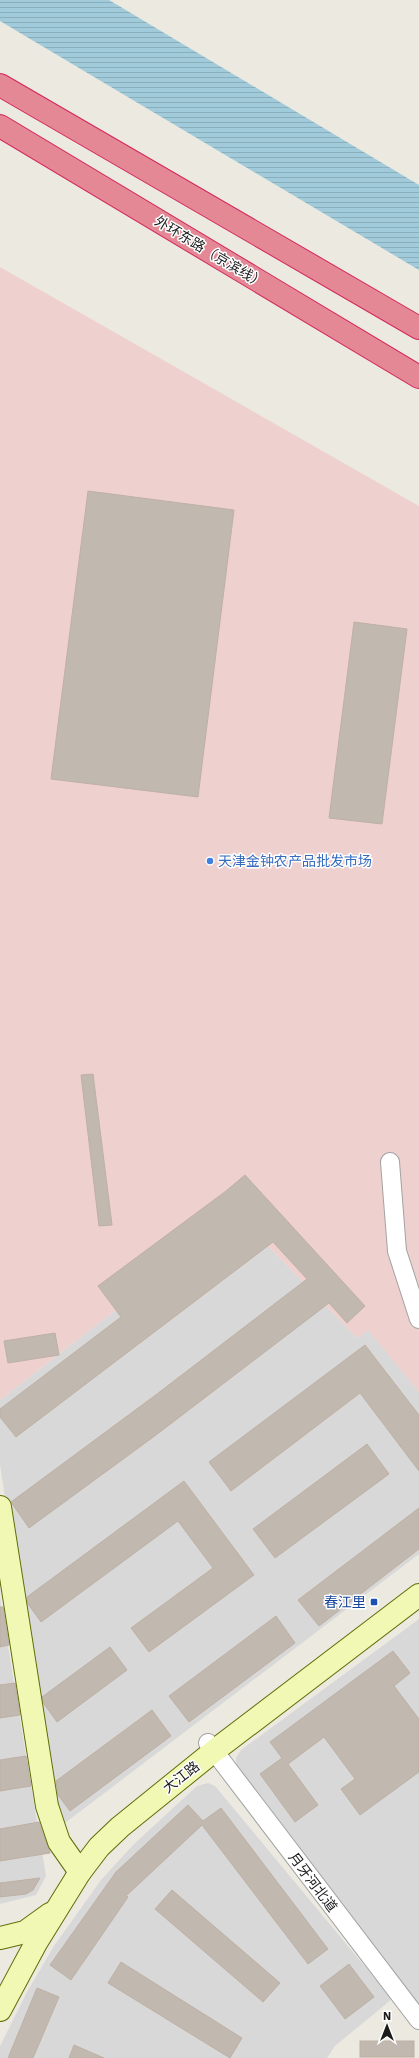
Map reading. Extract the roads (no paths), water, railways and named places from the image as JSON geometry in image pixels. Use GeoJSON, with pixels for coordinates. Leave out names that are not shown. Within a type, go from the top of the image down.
{"type":"FeatureCollection","features":[{"type":"Feature","properties":{"kind":"highway"},"geometry":{"type":"LineString","coordinates":[[0,85],[419,328]]}},
{"type":"Feature","properties":{"kind":"highway","name":"外环东路（京滨线）"},"geometry":{"type":"LineString","coordinates":[[0,126],[419,377]]}},
{"type":"Feature","properties":{"kind":"street"},"geometry":{"type":"LineString","coordinates":[[390,1162],[397,1251],[419,1320]]}},
{"type":"Feature","properties":{"kind":"street"},"geometry":{"type":"LineString","coordinates":[[0,1507],[47,1806],[59,1842],[77,1869]]}},
{"type":"Feature","properties":{"kind":"street","name":"大江路"},"geometry":{"type":"LineString","coordinates":[[0,1993],[19,1935],[57,1901],[77,1869],[99,1847],[211,1747],[419,1582]]}},
{"type":"Feature","properties":{"kind":"street","name":"大江路"},"geometry":{"type":"LineString","coordinates":[[211,1747],[419,1595]]}},
{"type":"Feature","properties":{"kind":"street","name":"月牙河北道"},"geometry":{"type":"LineString","coordinates":[[211,1747],[419,2020]]}},
{"type":"Feature","properties":{"kind":"street"},"geometry":{"type":"LineString","coordinates":[[19,1935],[22,1922],[57,1901]]}},
{"type":"Feature","properties":{"kind":"street","name":"大江路"},"geometry":{"type":"LineString","coordinates":[[0,2010],[19,1935]]}},
{"type":"Feature","properties":{"kind":"water"},"geometry":{"type":"Polygon","coordinates":[[[0,0],[109,0],[419,185],[419,270],[0,21],[0,0]]]}},
{"type":"Feature","properties":{"kind":"place","name":"天津金钟农产品批发市场"},"geometry":{"type":"Point","coordinates":[210,861]}},
{"type":"Feature","properties":{"kind":"place","name":"春江里"},"geometry":{"type":"Point","coordinates":[374,1602]}}]}
